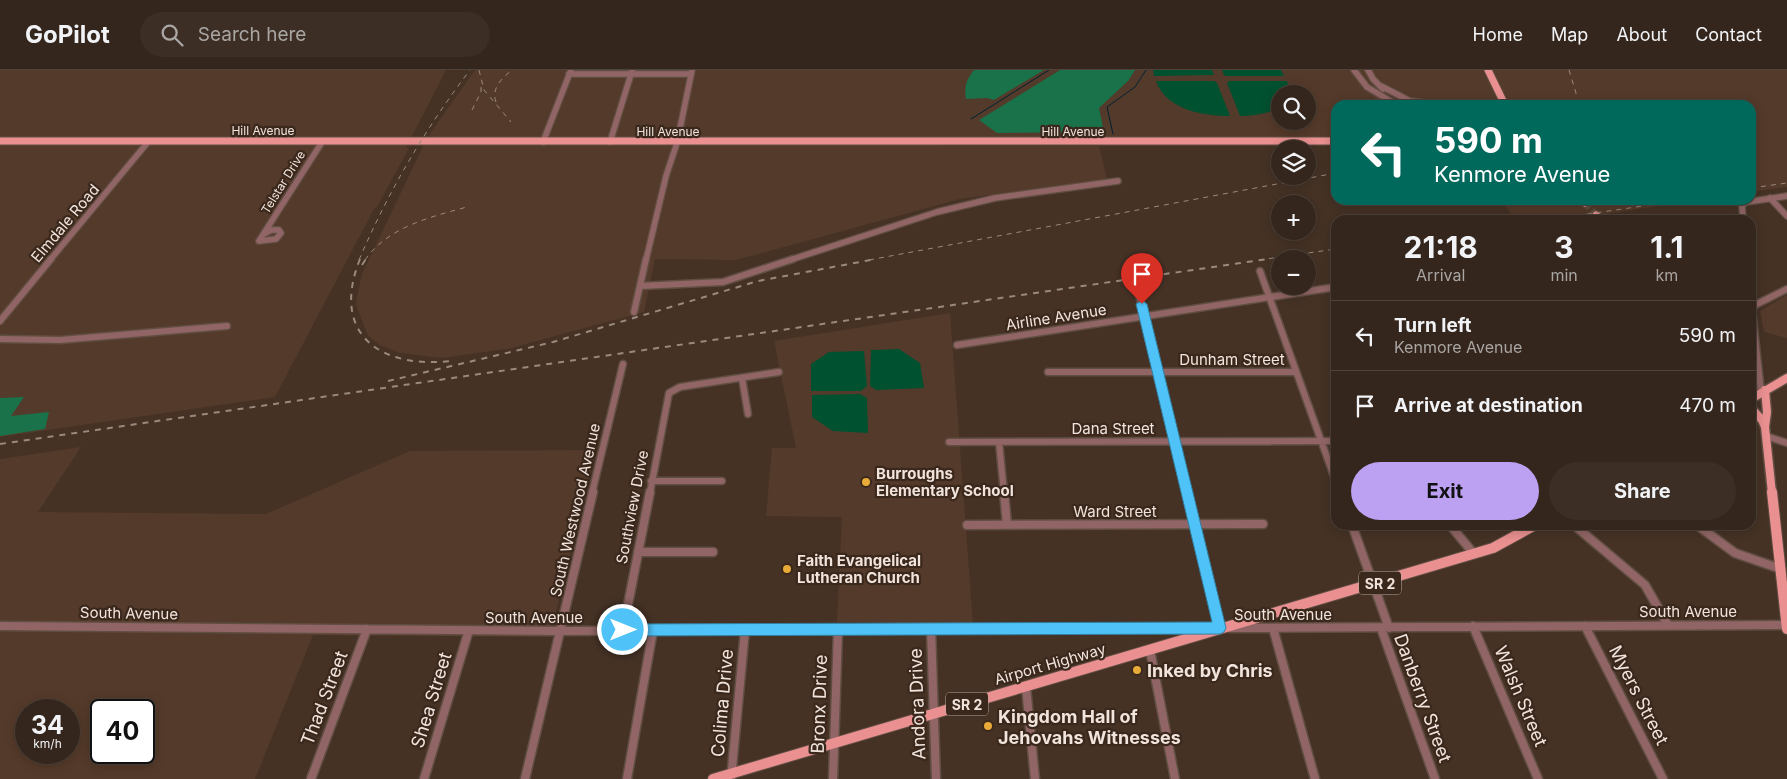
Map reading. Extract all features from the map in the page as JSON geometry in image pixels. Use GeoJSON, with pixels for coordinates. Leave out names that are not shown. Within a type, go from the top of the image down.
{"type":"FeatureCollection","features":[{"type":"Feature","properties":{"kind":"main road"},"geometry":{"type":"LineString","coordinates":[[1488,70],[1503,100]]}},
{"type":"Feature","properties":{"kind":"main road","name":"Hill Avenue"},"geometry":{"type":"LineString","coordinates":[[0,142],[1331,141]]}},
{"type":"Feature","properties":{"kind":"main road"},"geometry":{"type":"LineString","coordinates":[[1756,396],[1787,378]]}},
{"type":"Feature","properties":{"kind":"main road"},"geometry":{"type":"LineString","coordinates":[[1756,390],[1763,391]]}},
{"type":"Feature","properties":{"kind":"main road"},"geometry":{"type":"LineString","coordinates":[[1763,391],[1767,412],[1765,432]]}},
{"type":"Feature","properties":{"kind":"main road"},"geometry":{"type":"LineString","coordinates":[[1756,413],[1762,420],[1765,432],[1787,626]]}},
{"type":"Feature","properties":{"kind":"main road","name":"Airport Highway"},"geometry":{"type":"LineString","coordinates":[[713,779],[731,776],[834,743],[1474,554],[1493,548],[1526,530]]}},
{"type":"Feature","properties":{"kind":"street"},"geometry":{"type":"LineString","coordinates":[[1354,70],[1361,81],[1388,100]]}},
{"type":"Feature","properties":{"kind":"street"},"geometry":{"type":"LineString","coordinates":[[1368,70],[1374,80],[1399,100]]}},
{"type":"Feature","properties":{"kind":"street"},"geometry":{"type":"LineString","coordinates":[[543,142],[570,72],[691,72],[676,142],[666,176],[634,312]]}},
{"type":"Feature","properties":{"kind":"street"},"geometry":{"type":"LineString","coordinates":[[610,142],[632,72]]}},
{"type":"Feature","properties":{"kind":"street"},"geometry":{"type":"LineString","coordinates":[[1361,81],[1370,84],[1374,80]]}},
{"type":"Feature","properties":{"kind":"street"},"geometry":{"type":"LineString","coordinates":[[1381,86],[1408,100]]}},
{"type":"Feature","properties":{"kind":"street","name":"Elmdale Road"},"geometry":{"type":"LineString","coordinates":[[0,321],[148,142]]}},
{"type":"Feature","properties":{"kind":"street","name":"Telstar Drive"},"geometry":{"type":"LineString","coordinates":[[264,234],[322,142]]}},
{"type":"Feature","properties":{"kind":"street"},"geometry":{"type":"LineString","coordinates":[[640,286],[723,282],[937,212],[994,198],[1118,181]]}},
{"type":"Feature","properties":{"kind":"street"},"geometry":{"type":"LineString","coordinates":[[1756,201],[1787,196]]}},
{"type":"Feature","properties":{"kind":"street"},"geometry":{"type":"LineString","coordinates":[[1770,198],[1787,216]]}},
{"type":"Feature","properties":{"kind":"street"},"geometry":{"type":"LineString","coordinates":[[1260,271],[1331,468]]}},
{"type":"Feature","properties":{"kind":"street"},"geometry":{"type":"LineString","coordinates":[[1756,303],[1787,288]]}},
{"type":"Feature","properties":{"kind":"street","name":"Airline Avenue"},"geometry":{"type":"LineString","coordinates":[[957,345],[1331,289]]}},
{"type":"Feature","properties":{"kind":"street"},"geometry":{"type":"LineString","coordinates":[[1138,290],[1220,628]]}},
{"type":"Feature","properties":{"kind":"street"},"geometry":{"type":"LineString","coordinates":[[0,339],[60,340],[227,326]]}},
{"type":"Feature","properties":{"kind":"street"},"geometry":{"type":"LineString","coordinates":[[1756,336],[1763,391]]}},
{"type":"Feature","properties":{"kind":"street","name":"South Westwood Avenue"},"geometry":{"type":"LineString","coordinates":[[525,779],[623,364]]}},
{"type":"Feature","properties":{"kind":"street"},"geometry":{"type":"LineString","coordinates":[[748,414],[742,378],[779,372]]}},
{"type":"Feature","properties":{"kind":"street","name":"Dunham Street"},"geometry":{"type":"LineString","coordinates":[[1048,372],[1296,372]]}},
{"type":"Feature","properties":{"kind":"street","name":"Southview Drive"},"geometry":{"type":"LineString","coordinates":[[623,630],[667,399],[671,391],[680,387],[742,378]]}},
{"type":"Feature","properties":{"kind":"street"},"geometry":{"type":"LineString","coordinates":[[1765,432],[1787,442]]}},
{"type":"Feature","properties":{"kind":"street","name":"Dana Street"},"geometry":{"type":"LineString","coordinates":[[949,442],[1331,441]]}},
{"type":"Feature","properties":{"kind":"street"},"geometry":{"type":"LineString","coordinates":[[999,442],[1007,525]]}},
{"type":"Feature","properties":{"kind":"street"},"geometry":{"type":"LineString","coordinates":[[651,481],[722,481]]}},
{"type":"Feature","properties":{"kind":"street","name":"Ward Street"},"geometry":{"type":"LineString","coordinates":[[968,525],[1263,524]]}},
{"type":"Feature","properties":{"kind":"street","name":"Danberry Street"},"geometry":{"type":"LineString","coordinates":[[1354,530],[1374,584],[1385,628],[1435,779]]}},
{"type":"Feature","properties":{"kind":"street"},"geometry":{"type":"LineString","coordinates":[[1454,530],[1474,554]]}},
{"type":"Feature","properties":{"kind":"street"},"geometry":{"type":"LineString","coordinates":[[1580,530],[1645,585],[1668,625]]}},
{"type":"Feature","properties":{"kind":"street"},"geometry":{"type":"LineString","coordinates":[[1704,530],[1735,553],[1781,569]]}},
{"type":"Feature","properties":{"kind":"street"},"geometry":{"type":"LineString","coordinates":[[638,552],[713,552]]}},
{"type":"Feature","properties":{"kind":"street","name":"South Avenue"},"geometry":{"type":"LineString","coordinates":[[0,626],[560,631],[1787,626]]}},
{"type":"Feature","properties":{"kind":"street","name":"Walsh Street"},"geometry":{"type":"LineString","coordinates":[[1473,626],[1538,779]]}},
{"type":"Feature","properties":{"kind":"street","name":"Myers Street"},"geometry":{"type":"LineString","coordinates":[[1586,626],[1663,779]]}},
{"type":"Feature","properties":{"kind":"street","name":"Andora Drive"},"geometry":{"type":"LineString","coordinates":[[931,628],[936,779]]}},
{"type":"Feature","properties":{"kind":"street"},"geometry":{"type":"LineString","coordinates":[[1273,628],[1315,779]]}},
{"type":"Feature","properties":{"kind":"street","name":"Thad Street"},"geometry":{"type":"LineString","coordinates":[[311,779],[367,629]]}},
{"type":"Feature","properties":{"kind":"street","name":"Shea Street"},"geometry":{"type":"LineString","coordinates":[[424,779],[469,630]]}},
{"type":"Feature","properties":{"kind":"street"},"geometry":{"type":"LineString","coordinates":[[627,779],[653,630]]}},
{"type":"Feature","properties":{"kind":"street","name":"Colima Drive"},"geometry":{"type":"LineString","coordinates":[[731,776],[745,630]]}},
{"type":"Feature","properties":{"kind":"street","name":"Bronx Drive"},"geometry":{"type":"LineString","coordinates":[[833,779],[838,630]]}},
{"type":"Feature","properties":{"kind":"street"},"geometry":{"type":"LineString","coordinates":[[1150,650],[1175,779]]}},
{"type":"Feature","properties":{"kind":"street"},"geometry":{"type":"LineString","coordinates":[[1026,687],[1035,779]]}},
{"type":"Feature","properties":{"kind":"shaded area"},"geometry":{"type":"Polygon","coordinates":[[[0,70],[446,70],[406,148],[409,148],[377,207],[374,209],[275,397],[0,437],[0,70]]]}},
{"type":"Feature","properties":{"kind":"shaded area"},"geometry":{"type":"Polygon","coordinates":[[[475,70],[1787,70],[1787,187],[1756,191],[1756,100],[1331,100],[1331,137],[1315,139],[942,137],[942,146],[1099,146],[1107,179],[960,199],[736,260],[655,259],[644,312],[511,348],[442,358],[400,353],[380,345],[368,336],[356,305],[362,274],[427,138],[475,70]]]}},
{"type":"Feature","properties":{"kind":"shaded area"},"geometry":{"type":"Polygon","coordinates":[[[1505,205],[1665,205],[1599,215],[1512,215],[1505,205]]]}},
{"type":"Feature","properties":{"kind":"shaded area"},"geometry":{"type":"Polygon","coordinates":[[[1787,295],[1787,338],[1764,332],[1760,311],[1787,295]]]}},
{"type":"Feature","properties":{"kind":"shaded area","name":"Burroughs Elementary School"},"geometry":{"type":"Polygon","coordinates":[[[950,313],[973,624],[837,622],[842,517],[766,516],[772,448],[796,448],[774,341],[950,313]]]}},
{"type":"Feature","properties":{"kind":"shaded area"},"geometry":{"type":"Polygon","coordinates":[[[81,447],[38,512],[266,514],[410,451],[595,450],[550,637],[313,635],[255,779],[0,779],[0,459],[81,447]]]}},
{"type":"Feature","properties":{"kind":"green space"},"geometry":{"type":"Polygon","coordinates":[[[974,70],[1044,70],[994,100],[987,98],[966,99],[966,84],[974,70]]]}},
{"type":"Feature","properties":{"kind":"green space"},"geometry":{"type":"Polygon","coordinates":[[[1060,70],[1135,70],[1128,81],[1099,108],[1104,132],[997,133],[979,120],[1060,70]]]}},
{"type":"Feature","properties":{"kind":"green space"},"geometry":{"type":"Polygon","coordinates":[[[1153,70],[1212,70],[1214,75],[1154,76],[1153,70]]]}},
{"type":"Feature","properties":{"kind":"green space"},"geometry":{"type":"Polygon","coordinates":[[[1222,70],[1281,70],[1284,76],[1227,76],[1224,75],[1222,70]]]}},
{"type":"Feature","properties":{"kind":"green space"},"geometry":{"type":"Polygon","coordinates":[[[1156,81],[1214,81],[1217,83],[1230,116],[1198,113],[1177,105],[1161,91],[1156,81]]]}},
{"type":"Feature","properties":{"kind":"green space"},"geometry":{"type":"Polygon","coordinates":[[[1229,81],[1287,81],[1288,85],[1271,85],[1271,111],[1250,116],[1240,116],[1227,83],[1229,81]]]}},
{"type":"Feature","properties":{"kind":"green space"},"geometry":{"type":"Polygon","coordinates":[[[899,349],[920,363],[924,388],[876,390],[870,386],[871,350],[899,349]]]}},
{"type":"Feature","properties":{"kind":"green space"},"geometry":{"type":"Polygon","coordinates":[[[864,351],[867,386],[861,391],[811,391],[811,364],[829,352],[864,351]]]}},
{"type":"Feature","properties":{"kind":"green space"},"geometry":{"type":"Polygon","coordinates":[[[860,394],[867,398],[868,433],[833,431],[812,417],[812,395],[860,394]]]}},
{"type":"Feature","properties":{"kind":"green space"},"geometry":{"type":"Polygon","coordinates":[[[24,397],[11,416],[49,412],[45,429],[0,436],[0,398],[24,397]]]}},
{"type":"Feature","properties":{"kind":"waterway"},"geometry":{"type":"LineString","coordinates":[[971,119],[1049,70]]}},
{"type":"Feature","properties":{"kind":"waterway"},"geometry":{"type":"LineString","coordinates":[[1113,134],[1107,107],[1135,87],[1146,70]]}},
{"type":"Feature","properties":{"kind":"tunnel"},"geometry":{"type":"LineString","coordinates":[[1587,205],[1596,215]]}},
{"type":"Feature","properties":{"kind":"railway"},"geometry":{"type":"LineString","coordinates":[[359,260],[382,210],[408,162],[470,70]]}},
{"type":"Feature","properties":{"kind":"railway"},"geometry":{"type":"LineString","coordinates":[[479,70],[484,90],[511,122]]}},
{"type":"Feature","properties":{"kind":"railway"},"geometry":{"type":"LineString","coordinates":[[496,102],[496,88],[501,80],[512,70]]}},
{"type":"Feature","properties":{"kind":"railway"},"geometry":{"type":"LineString","coordinates":[[1569,70],[1576,93],[1576,100]]}},
{"type":"Feature","properties":{"kind":"railway"},"geometry":{"type":"LineString","coordinates":[[472,110],[481,92],[481,82]]}},
{"type":"Feature","properties":{"kind":"railway"},"geometry":{"type":"LineString","coordinates":[[869,260],[1331,174]]}},
{"type":"Feature","properties":{"kind":"railway"},"geometry":{"type":"LineString","coordinates":[[1756,187],[1787,183]]}},
{"type":"Feature","properties":{"kind":"railway"},"geometry":{"type":"LineString","coordinates":[[1581,215],[1650,205]]}},
{"type":"Feature","properties":{"kind":"railway"},"geometry":{"type":"LineString","coordinates":[[365,260],[385,239],[398,231],[425,219],[467,207]]}},
{"type":"Feature","properties":{"kind":"railway"},"geometry":{"type":"LineString","coordinates":[[1259,260],[1331,250]]}},
{"type":"Feature","properties":{"kind":"railway"},"geometry":{"type":"LineString","coordinates":[[360,259],[352,285],[352,308],[357,326],[368,341],[383,352],[403,359],[425,362],[451,361]]}},
{"type":"Feature","properties":{"kind":"railway"},"geometry":{"type":"LineString","coordinates":[[362,265],[366,259]]}},
{"type":"Feature","properties":{"kind":"railway"},"geometry":{"type":"LineString","coordinates":[[388,381],[553,342],[758,281],[876,259]]}},
{"type":"Feature","properties":{"kind":"railway"},"geometry":{"type":"LineString","coordinates":[[0,444],[1268,259]]}},
{"type":"Feature","properties":{"kind":"place","name":"Burroughs Elementary School"},"geometry":{"type":"Point","coordinates":[866,482]}},
{"type":"Feature","properties":{"kind":"place","name":"Faith Evangelical Lutheran Church"},"geometry":{"type":"Point","coordinates":[787,569]}},
{"type":"Feature","properties":{"kind":"place","name":"Inked by Chris"},"geometry":{"type":"Point","coordinates":[1137,670]}},
{"type":"Feature","properties":{"kind":"place","name":"Kingdom Hall of Jehovahs Witnesses"},"geometry":{"type":"Point","coordinates":[988,726]}},
{"type":"Feature","properties":{"kind":"route"},"geometry":{"type":"LineString","coordinates":[[623,630],[1220,628],[1142,304]]}}]}
